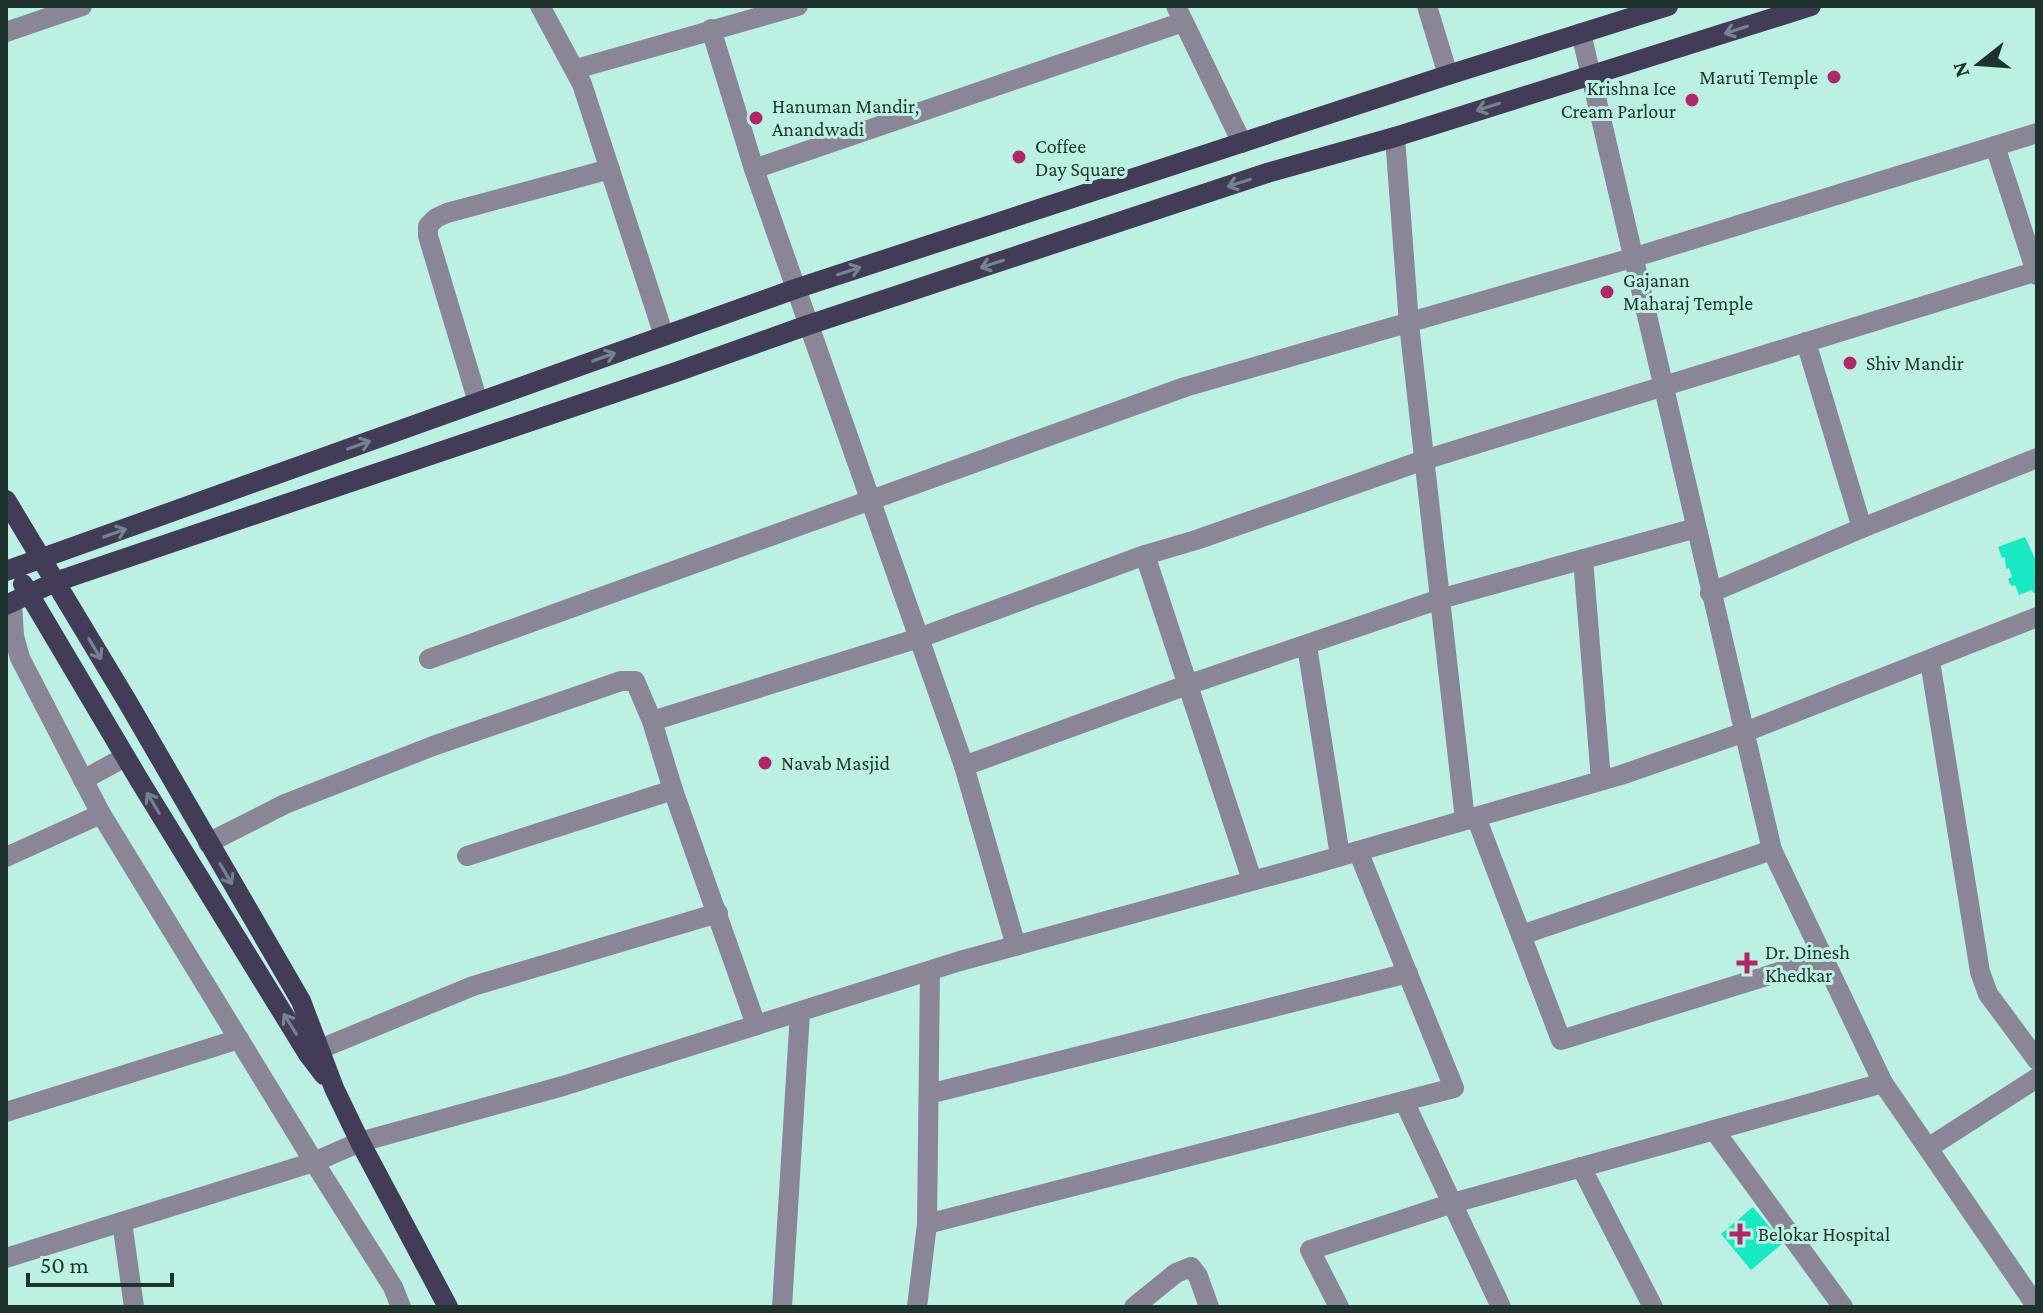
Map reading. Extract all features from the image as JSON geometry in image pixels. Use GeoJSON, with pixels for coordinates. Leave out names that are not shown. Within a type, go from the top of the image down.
{"type":"FeatureCollection","features":[{"type":"Feature","properties":{"kind":"main road"},"geometry":{"type":"LineString","coordinates":[[448,1307],[315,1052],[125,757],[16,601],[8,565],[41,559],[795,289],[1668,6]]}},
{"type":"Feature","properties":{"kind":"main road"},"geometry":{"type":"LineString","coordinates":[[16,601],[55,582],[808,325],[1267,173],[1395,137],[1811,6]]}},
{"type":"Feature","properties":{"kind":"main road"},"geometry":{"type":"LineString","coordinates":[[6,500],[301,1001],[315,1052]]}},
{"type":"Feature","properties":{"kind":"street"},"geometry":{"type":"LineString","coordinates":[[6,32],[82,6]]}},
{"type":"Feature","properties":{"kind":"street"},"geometry":{"type":"LineString","coordinates":[[540,6],[576,69],[664,336]]}},
{"type":"Feature","properties":{"kind":"street"},"geometry":{"type":"LineString","coordinates":[[576,69],[798,6]]}},
{"type":"Feature","properties":{"kind":"street"},"geometry":{"type":"LineString","coordinates":[[1427,6],[1448,75]]}},
{"type":"Feature","properties":{"kind":"street"},"geometry":{"type":"LineString","coordinates":[[754,169],[1180,14],[1242,143]]}},
{"type":"Feature","properties":{"kind":"street"},"geometry":{"type":"LineString","coordinates":[[711,29],[795,289],[964,766],[1016,946]]}},
{"type":"Feature","properties":{"kind":"street"},"geometry":{"type":"LineString","coordinates":[[1581,33],[1772,850],[1883,1083],[2037,1307]]}},
{"type":"Feature","properties":{"kind":"street"},"geometry":{"type":"LineString","coordinates":[[429,659],[1185,387],[1632,258],[2037,133]]}},
{"type":"Feature","properties":{"kind":"street"},"geometry":{"type":"LineString","coordinates":[[1395,137],[1409,324],[1440,599],[1470,818],[1521,935],[1561,1040],[1824,958]]}},
{"type":"Feature","properties":{"kind":"street"},"geometry":{"type":"LineString","coordinates":[[652,721],[919,638],[1145,555],[1424,460],[2037,272],[1995,146]]}},
{"type":"Feature","properties":{"kind":"street"},"geometry":{"type":"LineString","coordinates":[[478,402],[428,236],[428,226],[447,213],[610,169]]}},
{"type":"Feature","properties":{"kind":"street"},"geometry":{"type":"LineString","coordinates":[[1806,342],[1862,528]]}},
{"type":"Feature","properties":{"kind":"street"},"geometry":{"type":"LineString","coordinates":[[1710,593],[2037,458]]}},
{"type":"Feature","properties":{"kind":"street"},"geometry":{"type":"LineString","coordinates":[[964,766],[1187,685],[1440,599],[1696,528]]}},
{"type":"Feature","properties":{"kind":"street"},"geometry":{"type":"LineString","coordinates":[[1145,555],[1252,880]]}},
{"type":"Feature","properties":{"kind":"street"},"geometry":{"type":"LineString","coordinates":[[1583,559],[1601,780]]}},
{"type":"Feature","properties":{"kind":"street"},"geometry":{"type":"LineString","coordinates":[[16,601],[14,636],[20,658],[101,814],[393,1287],[401,1307]]}},
{"type":"Feature","properties":{"kind":"street"},"geometry":{"type":"LineString","coordinates":[[6,1258],[314,1162],[360,1142],[563,1086],[930,971],[1601,780],[1745,732],[2037,617]]}},
{"type":"Feature","properties":{"kind":"street"},"geometry":{"type":"LineString","coordinates":[[927,1224],[1454,1088],[1408,973],[1349,853],[1307,646]]}},
{"type":"Feature","properties":{"kind":"street"},"geometry":{"type":"LineString","coordinates":[[1930,661],[1980,972],[1988,994],[2037,1060]]}},
{"type":"Feature","properties":{"kind":"street"},"geometry":{"type":"LineString","coordinates":[[208,843],[285,804],[433,746],[628,679],[635,681],[652,721],[673,790],[756,1025]]}},
{"type":"Feature","properties":{"kind":"street"},"geometry":{"type":"LineString","coordinates":[[83,780],[125,757]]}},
{"type":"Feature","properties":{"kind":"street"},"geometry":{"type":"LineString","coordinates":[[467,856],[673,790]]}},
{"type":"Feature","properties":{"kind":"street"},"geometry":{"type":"LineString","coordinates":[[6,857],[101,814]]}},
{"type":"Feature","properties":{"kind":"street"},"geometry":{"type":"LineString","coordinates":[[1521,935],[1772,850]]}},
{"type":"Feature","properties":{"kind":"street"},"geometry":{"type":"LineString","coordinates":[[315,1052],[473,986],[718,913]]}},
{"type":"Feature","properties":{"kind":"street"},"geometry":{"type":"LineString","coordinates":[[917,1307],[927,1224],[930,971]]}},
{"type":"Feature","properties":{"kind":"street"},"geometry":{"type":"LineString","coordinates":[[929,1094],[1408,973]]}},
{"type":"Feature","properties":{"kind":"street"},"geometry":{"type":"LineString","coordinates":[[782,1307],[800,1012]]}},
{"type":"Feature","properties":{"kind":"street"},"geometry":{"type":"LineString","coordinates":[[6,1112],[239,1039]]}},
{"type":"Feature","properties":{"kind":"street"},"geometry":{"type":"LineString","coordinates":[[1928,1148],[2037,1078]]}},
{"type":"Feature","properties":{"kind":"street"},"geometry":{"type":"LineString","coordinates":[[1339,1307],[1310,1250],[1453,1203],[1883,1083]]}},
{"type":"Feature","properties":{"kind":"street"},"geometry":{"type":"LineString","coordinates":[[1404,1101],[1501,1307]]}},
{"type":"Feature","properties":{"kind":"street"},"geometry":{"type":"LineString","coordinates":[[1714,1130],[1843,1307]]}},
{"type":"Feature","properties":{"kind":"street"},"geometry":{"type":"LineString","coordinates":[[1581,1167],[1653,1307]]}},
{"type":"Feature","properties":{"kind":"street"},"geometry":{"type":"LineString","coordinates":[[122,1222],[134,1307]]}},
{"type":"Feature","properties":{"kind":"street"},"geometry":{"type":"LineString","coordinates":[[1134,1307],[1176,1273],[1191,1267],[1198,1276],[1209,1307]]}},
{"type":"Feature","properties":{"kind":"building"},"geometry":{"type":"Polygon","coordinates":[[[2025,537],[2037,563],[2037,592],[2033,593],[2032,590],[2019,595],[2015,585],[2011,586],[2009,568],[2006,569],[2005,557],[2002,558],[1998,547],[2025,537]]]}},
{"type":"Feature","properties":{"kind":"building"},"geometry":{"type":"Polygon","coordinates":[[[1753,1207],[1783,1243],[1751,1270],[1721,1234],[1753,1207]]]}},
{"type":"Feature","properties":{"kind":"place","name":"Maruti Temple"},"geometry":{"type":"Point","coordinates":[1834,77]}},
{"type":"Feature","properties":{"kind":"place","name":"Krishna Ice Cream Parlour"},"geometry":{"type":"Point","coordinates":[1692,100]}},
{"type":"Feature","properties":{"kind":"place","name":"Hanuman Mandir, Anandwadi"},"geometry":{"type":"Point","coordinates":[756,118]}},
{"type":"Feature","properties":{"kind":"place","name":"Coffee Day Square"},"geometry":{"type":"Point","coordinates":[1019,157]}},
{"type":"Feature","properties":{"kind":"place","name":"Gajanan Maharaj Temple"},"geometry":{"type":"Point","coordinates":[1607,292]}},
{"type":"Feature","properties":{"kind":"place","name":"Shiv Mandir"},"geometry":{"type":"Point","coordinates":[1850,363]}},
{"type":"Feature","properties":{"kind":"place","name":"Navab Masjid"},"geometry":{"type":"Point","coordinates":[765,763]}},
{"type":"Feature","properties":{"kind":"place","name":"Dr. Dinesh Khedkar"},"geometry":{"type":"Point","coordinates":[1747,963]}},
{"type":"Feature","properties":{"kind":"place","name":"Belokar Hospital"},"geometry":{"type":"Point","coordinates":[1740,1234]}}]}
